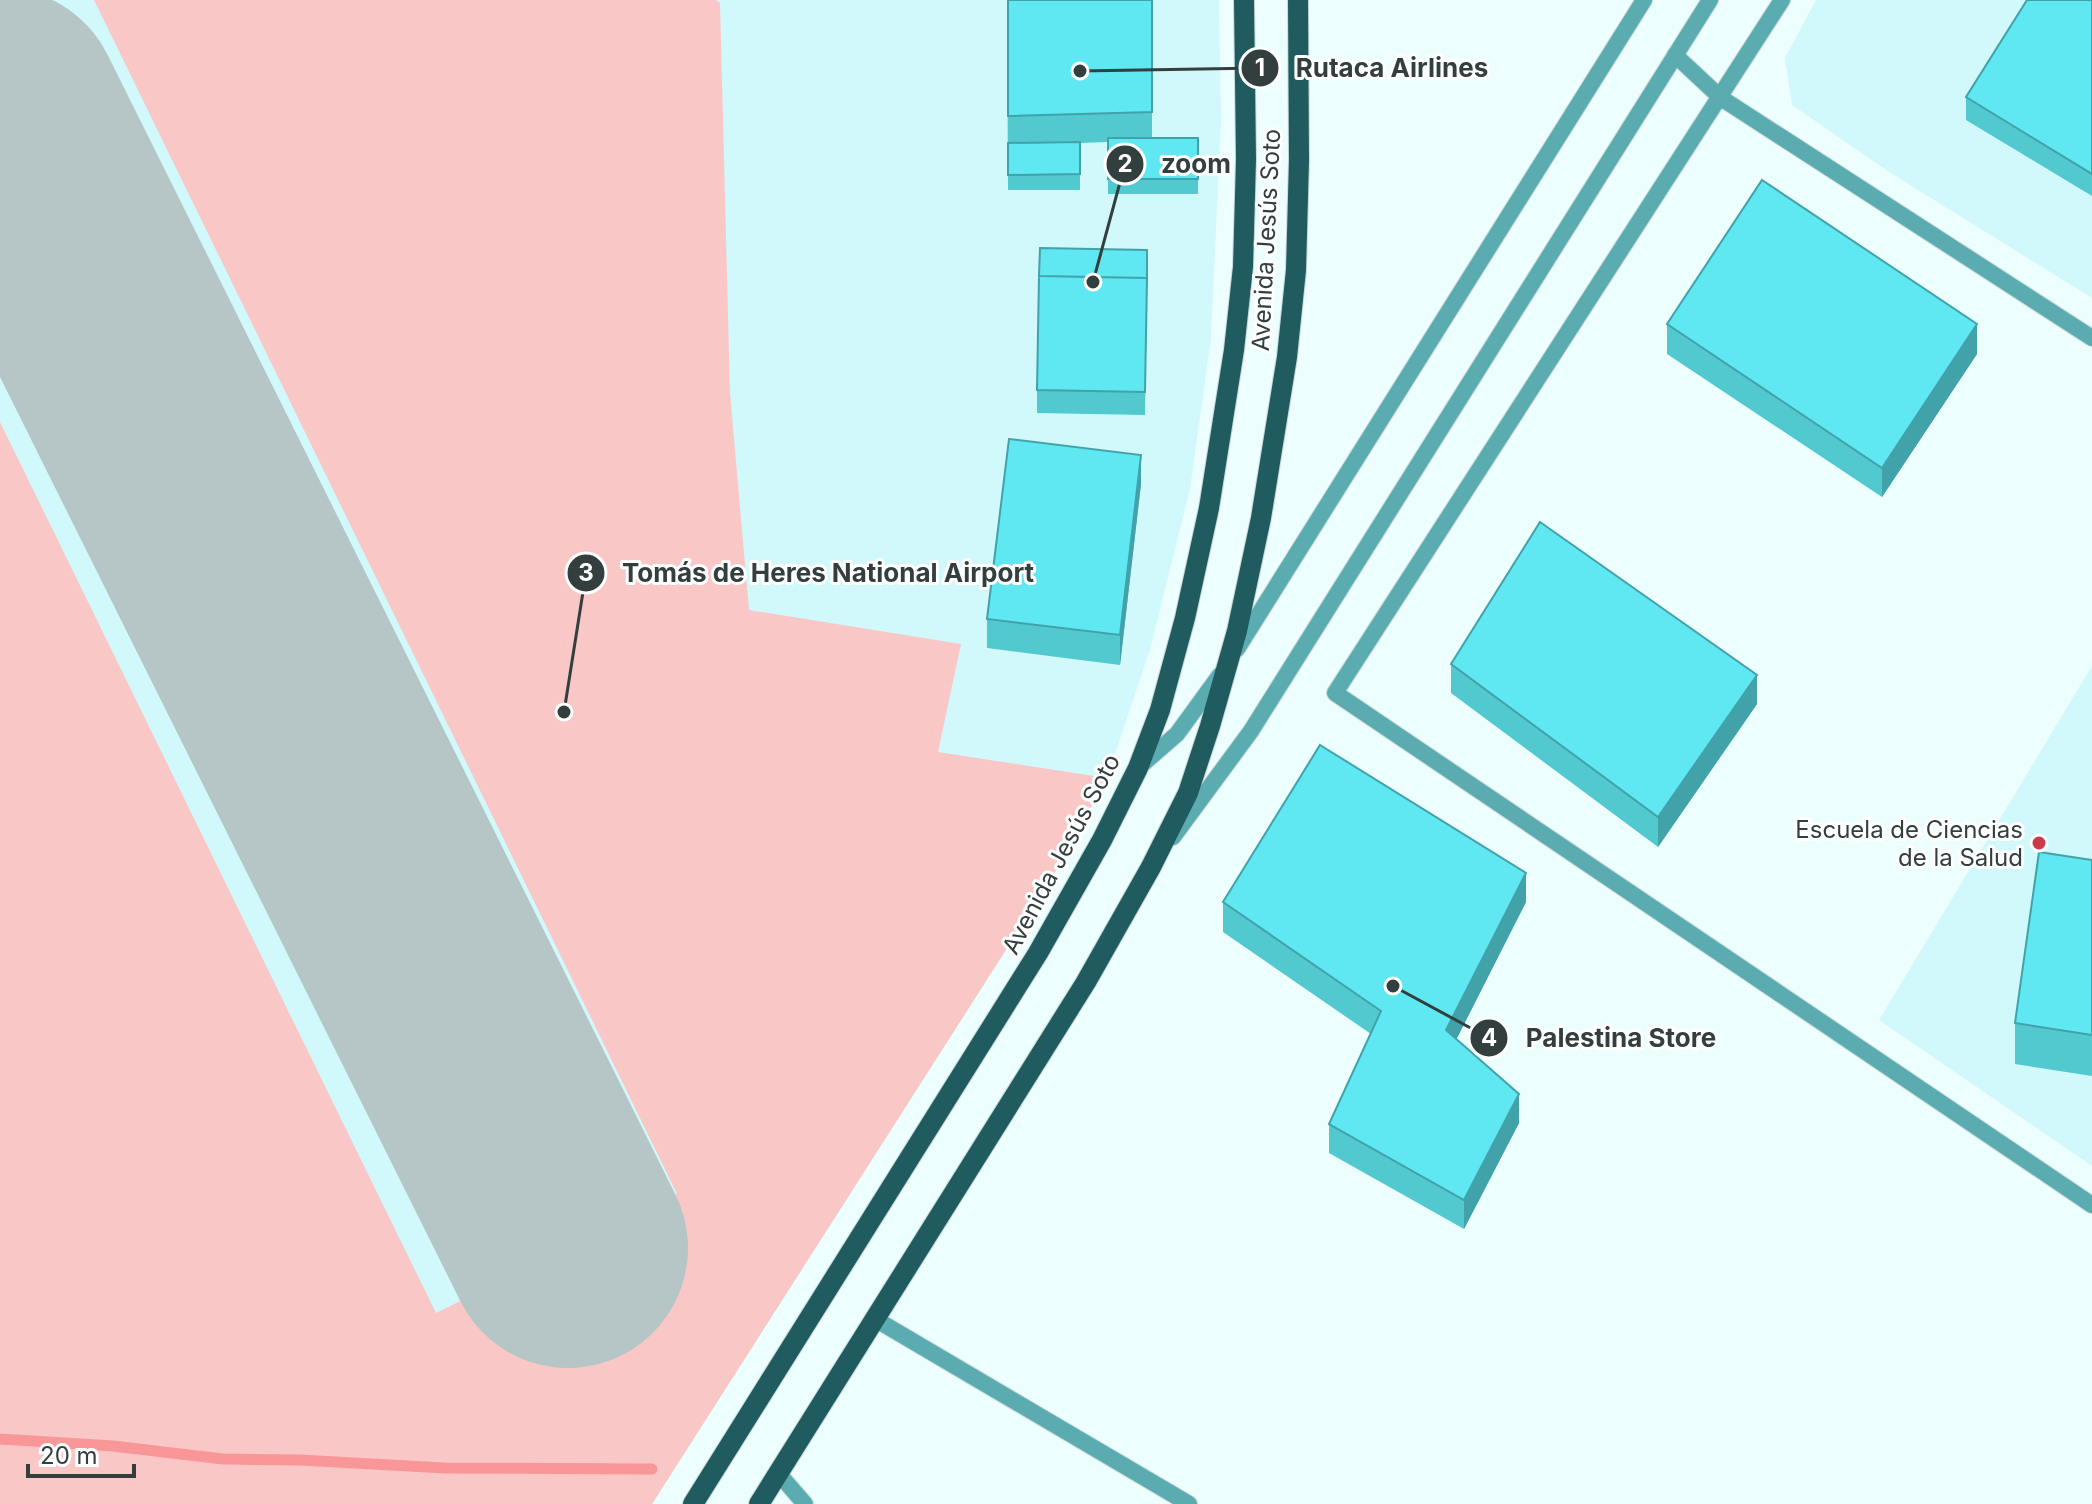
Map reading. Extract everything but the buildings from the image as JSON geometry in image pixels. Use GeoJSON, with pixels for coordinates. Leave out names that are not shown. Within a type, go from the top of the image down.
{"type":"FeatureCollection","features":[{"type":"Feature","properties":{"kind":"main road","name":"Avenida Jesús Soto"},"geometry":{"type":"LineString","coordinates":[[693,1504],[1038,953],[1102,840],[1138,768],[1160,710],[1185,618],[1209,508],[1232,365],[1243,267],[1246,159],[1244,0]]}},
{"type":"Feature","properties":{"kind":"main road","name":"Avenida Jesús Soto"},"geometry":{"type":"LineString","coordinates":[[759,1504],[1062,1021],[1151,867],[1188,793],[1228,663],[1261,518],[1287,357],[1296,270],[1299,175],[1298,0]]}},
{"type":"Feature","properties":{"kind":"street"},"geometry":{"type":"LineString","coordinates":[[1138,768],[1177,734],[1203,701],[1644,0]]}},
{"type":"Feature","properties":{"kind":"street"},"geometry":{"type":"LineString","coordinates":[[1151,867],[1251,731],[1710,0]]}},
{"type":"Feature","properties":{"kind":"street"},"geometry":{"type":"LineString","coordinates":[[1782,0],[1335,693],[2092,1205]]}},
{"type":"Feature","properties":{"kind":"street"},"geometry":{"type":"LineString","coordinates":[[1675,55],[1721,98],[2092,338]]}},
{"type":"Feature","properties":{"kind":"street"},"geometry":{"type":"LineString","coordinates":[[875,1319],[1189,1504]]}},
{"type":"Feature","properties":{"kind":"street"},"geometry":{"type":"LineString","coordinates":[[778,1473],[805,1504]]}},
{"type":"Feature","properties":{"kind":"shaded area"},"geometry":{"type":"Polygon","coordinates":[[[0,0],[1219,0],[1221,121],[1211,338],[1190,489],[1151,646],[1107,778],[1050,881],[652,1504],[0,1504],[0,0]]]}},
{"type":"Feature","properties":{"kind":"shaded area"},"geometry":{"type":"Polygon","coordinates":[[[94,0],[716,0],[720,3],[730,393],[749,610],[961,644],[938,752],[1107,778],[1050,881],[652,1504],[0,1504],[0,422],[436,1313],[677,1194],[94,0]]]}},
{"type":"Feature","properties":{"kind":"shaded area"},"geometry":{"type":"Polygon","coordinates":[[[1816,0],[2092,0],[2092,298],[1889,172],[1792,105],[1785,58],[1816,0]]]}},
{"type":"Feature","properties":{"kind":"shaded area","name":"Escuela de Ciencias de la Salud"},"geometry":{"type":"Polygon","coordinates":[[[2092,666],[2092,1166],[1879,1020],[2092,666]]]}},
{"type":"Feature","properties":{"kind":"waterway"},"geometry":{"type":"LineString","coordinates":[[0,1439],[113,1446],[223,1459],[445,1468],[652,1469]]}},
{"type":"Feature","properties":{"kind":"runway"},"geometry":{"type":"LineString","coordinates":[[0,108],[568,1248]]}},
{"type":"Feature","properties":{"kind":"place","name":"Rutaca Airlines"},"geometry":{"type":"Point","coordinates":[1080,71]}},
{"type":"Feature","properties":{"kind":"place","name":"zoom"},"geometry":{"type":"Point","coordinates":[1093,282]}},
{"type":"Feature","properties":{"kind":"place","name":"Tomás de Heres National Airport"},"geometry":{"type":"Point","coordinates":[564,712]}},
{"type":"Feature","properties":{"kind":"place","name":"Escuela de Ciencias de la Salud"},"geometry":{"type":"Point","coordinates":[2039,843]}},
{"type":"Feature","properties":{"kind":"place","name":"Palestina Store"},"geometry":{"type":"Point","coordinates":[1393,986]}}]}
